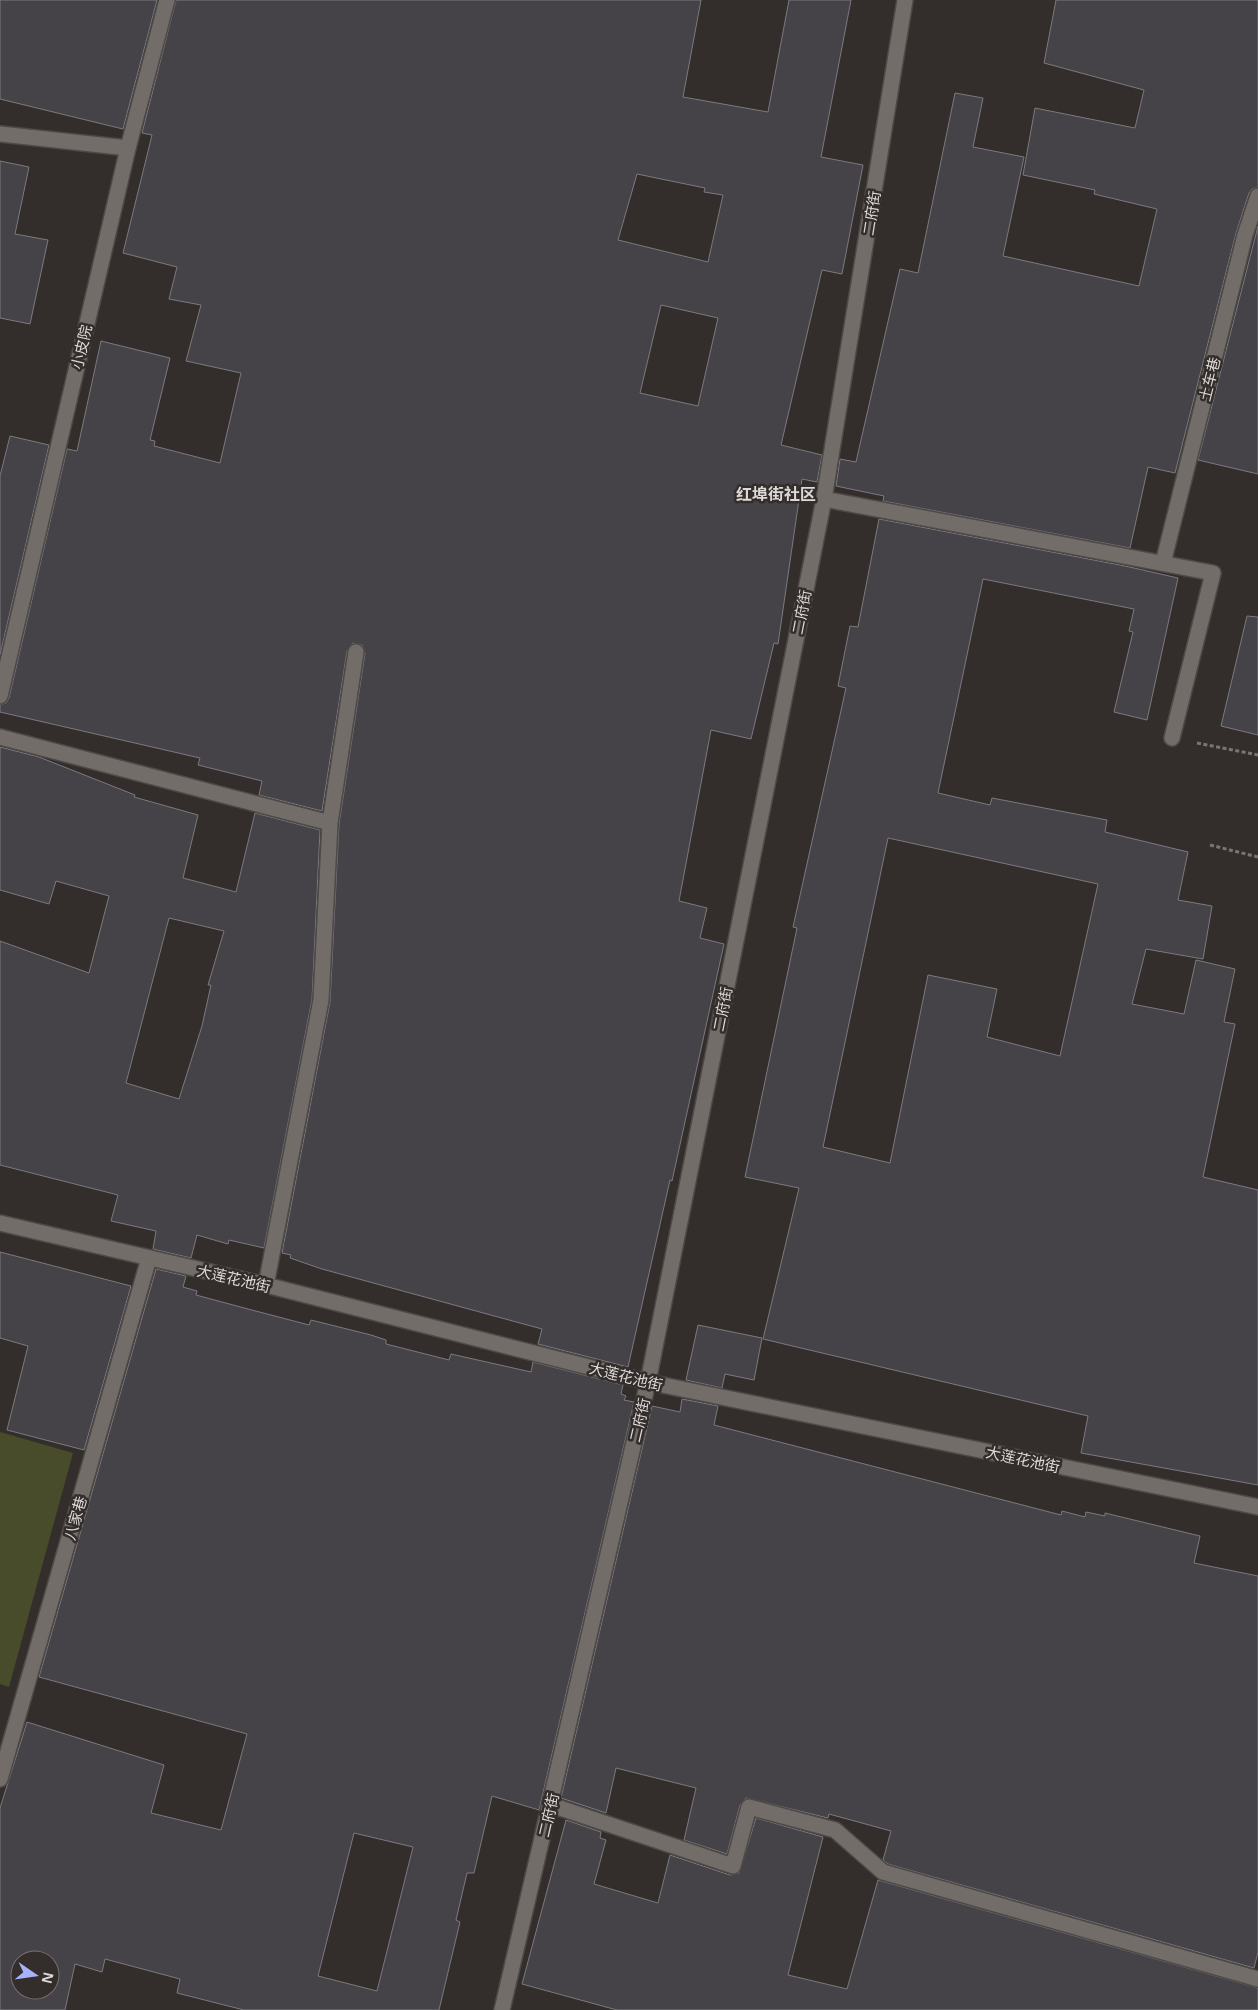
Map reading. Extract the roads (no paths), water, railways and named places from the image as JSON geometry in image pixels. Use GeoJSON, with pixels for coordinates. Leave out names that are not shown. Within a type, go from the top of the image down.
{"type":"FeatureCollection","features":[{"type":"Feature","properties":{"kind":"street","name":"小皮院"},"geometry":{"type":"LineString","coordinates":[[0,696],[128,148],[166,0]]}},
{"type":"Feature","properties":{"kind":"street","name":"二府街"},"geometry":{"type":"LineString","coordinates":[[502,2010],[551,1806],[648,1382],[824,499],[905,0]]}},
{"type":"Feature","properties":{"kind":"street"},"geometry":{"type":"LineString","coordinates":[[0,134],[128,148]]}},
{"type":"Feature","properties":{"kind":"street","name":"土车巷"},"geometry":{"type":"LineString","coordinates":[[1163,563],[1245,235],[1258,196]]}},
{"type":"Feature","properties":{"kind":"street"},"geometry":{"type":"LineString","coordinates":[[824,499],[1214,572],[1172,738]]}},
{"type":"Feature","properties":{"kind":"street"},"geometry":{"type":"LineString","coordinates":[[266,1285],[321,1000],[330,823],[356,652]]}},
{"type":"Feature","properties":{"kind":"street"},"geometry":{"type":"LineString","coordinates":[[0,737],[330,823]]}},
{"type":"Feature","properties":{"kind":"street","name":"大莲花池街"},"geometry":{"type":"LineString","coordinates":[[0,1223],[266,1285],[648,1382],[1258,1506]]}},
{"type":"Feature","properties":{"kind":"street","name":"八家巷"},"geometry":{"type":"LineString","coordinates":[[0,1779],[149,1258]]}},
{"type":"Feature","properties":{"kind":"street"},"geometry":{"type":"LineString","coordinates":[[551,1806],[733,1866],[749,1807],[835,1830],[882,1872],[1258,1979]]}},
{"type":"Feature","properties":{"kind":"district","name":"红埠街社区"},"geometry":{"type":"Point","coordinates":[776,494]}}]}
